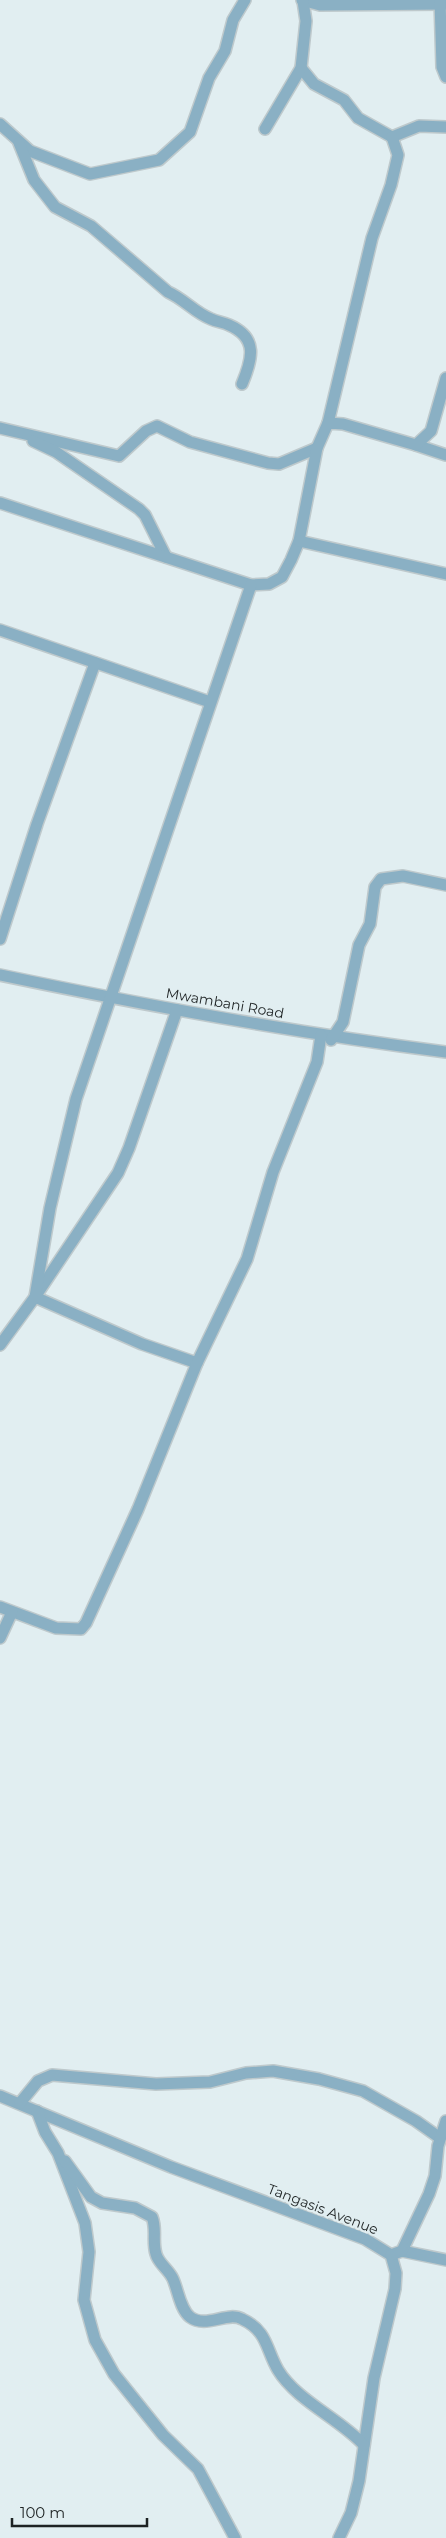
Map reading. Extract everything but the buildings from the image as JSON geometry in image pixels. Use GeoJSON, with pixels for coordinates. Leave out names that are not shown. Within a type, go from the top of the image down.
{"type":"FeatureCollection","features":[{"type":"Feature","properties":{"kind":"street"},"geometry":{"type":"LineString","coordinates":[[0,124],[30,151],[90,174],[159,160],[190,132],[209,78],[224,51],[233,20],[245,0]]}},
{"type":"Feature","properties":{"kind":"street"},"geometry":{"type":"LineString","coordinates":[[265,129],[301,68],[306,22],[302,0],[320,4],[442,3],[442,67],[446,77]]}},
{"type":"Feature","properties":{"kind":"street"},"geometry":{"type":"LineString","coordinates":[[0,503],[251,584],[269,584],[282,577],[299,541],[317,448],[328,423],[372,238],[398,155],[392,137],[358,118],[344,100],[314,84],[301,68]]}},
{"type":"Feature","properties":{"kind":"street"},"geometry":{"type":"LineString","coordinates":[[392,137],[419,126],[446,127]]}},
{"type":"Feature","properties":{"kind":"street"},"geometry":{"type":"LineString","coordinates":[[18,142],[34,180],[55,207],[91,226],[168,292],[182,298],[210,319],[237,329],[247,339],[251,349],[251,362],[242,384]]}},
{"type":"Feature","properties":{"kind":"street"},"geometry":{"type":"LineString","coordinates":[[416,445],[431,430],[446,378]]}},
{"type":"Feature","properties":{"kind":"street"},"geometry":{"type":"LineString","coordinates":[[0,420],[14,432],[56,452],[139,509],[148,520],[166,557]]}},
{"type":"Feature","properties":{"kind":"street"},"geometry":{"type":"LineString","coordinates":[[328,423],[342,424],[416,445],[446,456]]}},
{"type":"Feature","properties":{"kind":"street"},"geometry":{"type":"LineString","coordinates":[[0,428],[119,456],[146,431],[157,426],[190,442],[268,463],[279,464],[317,448]]}},
{"type":"Feature","properties":{"kind":"street"},"geometry":{"type":"LineString","coordinates":[[299,541],[446,574]]}},
{"type":"Feature","properties":{"kind":"street"},"geometry":{"type":"LineString","coordinates":[[35,1297],[50,1208],[76,1099],[112,999],[251,584]]}},
{"type":"Feature","properties":{"kind":"street"},"geometry":{"type":"LineString","coordinates":[[0,630],[210,702]]}},
{"type":"Feature","properties":{"kind":"street"},"geometry":{"type":"LineString","coordinates":[[0,939],[37,824],[95,663]]}},
{"type":"Feature","properties":{"kind":"street"},"geometry":{"type":"LineString","coordinates":[[319,1053],[335,1036],[343,1022],[359,945],[370,924],[375,887],[381,879],[403,876],[446,885]]}},
{"type":"Feature","properties":{"kind":"street","name":"Mwambani Road"},"geometry":{"type":"LineString","coordinates":[[0,975],[112,999],[321,1035],[446,1052]]}},
{"type":"Feature","properties":{"kind":"street"},"geometry":{"type":"LineString","coordinates":[[0,1345],[35,1297],[118,1173],[130,1148],[176,1010]]}},
{"type":"Feature","properties":{"kind":"street"},"geometry":{"type":"LineString","coordinates":[[0,1607],[56,1628],[81,1629],[86,1623],[138,1509],[197,1363],[247,1259],[273,1172],[319,1053],[321,1035]]}},
{"type":"Feature","properties":{"kind":"street"},"geometry":{"type":"LineString","coordinates":[[35,1297],[142,1344],[197,1363]]}},
{"type":"Feature","properties":{"kind":"street"},"geometry":{"type":"LineString","coordinates":[[0,1638],[12,1612]]}},
{"type":"Feature","properties":{"kind":"street"},"geometry":{"type":"LineString","coordinates":[[20,2103],[38,2081],[52,2076],[156,2084],[210,2082],[246,2073],[273,2071],[319,2079],[363,2091],[416,2121],[441,2145]]}},
{"type":"Feature","properties":{"kind":"street","name":"Tangasis Avenue"},"geometry":{"type":"LineString","coordinates":[[0,2096],[171,2167],[365,2239],[397,2253]]}},
{"type":"Feature","properties":{"kind":"street"},"geometry":{"type":"LineString","coordinates":[[36,2112],[45,2132],[58,2153],[92,2197],[102,2202],[135,2208],[152,2217],[155,2226],[156,2254],[168,2270],[184,2310],[190,2317],[208,2321],[240,2317],[269,2345],[278,2370],[291,2385],[328,2417],[345,2426],[364,2445]]}},
{"type":"Feature","properties":{"kind":"street"},"geometry":{"type":"LineString","coordinates":[[342,2536],[351,2513],[359,2481],[374,2378],[394,2290],[397,2253],[429,2194],[435,2176],[446,2121]]}},
{"type":"Feature","properties":{"kind":"street"},"geometry":{"type":"LineString","coordinates":[[58,2153],[85,2223],[88,2252],[84,2300],[95,2340],[114,2374],[164,2435],[198,2469],[236,2538]]}},
{"type":"Feature","properties":{"kind":"street"},"geometry":{"type":"LineString","coordinates":[[397,2253],[446,2260]]}}]}
